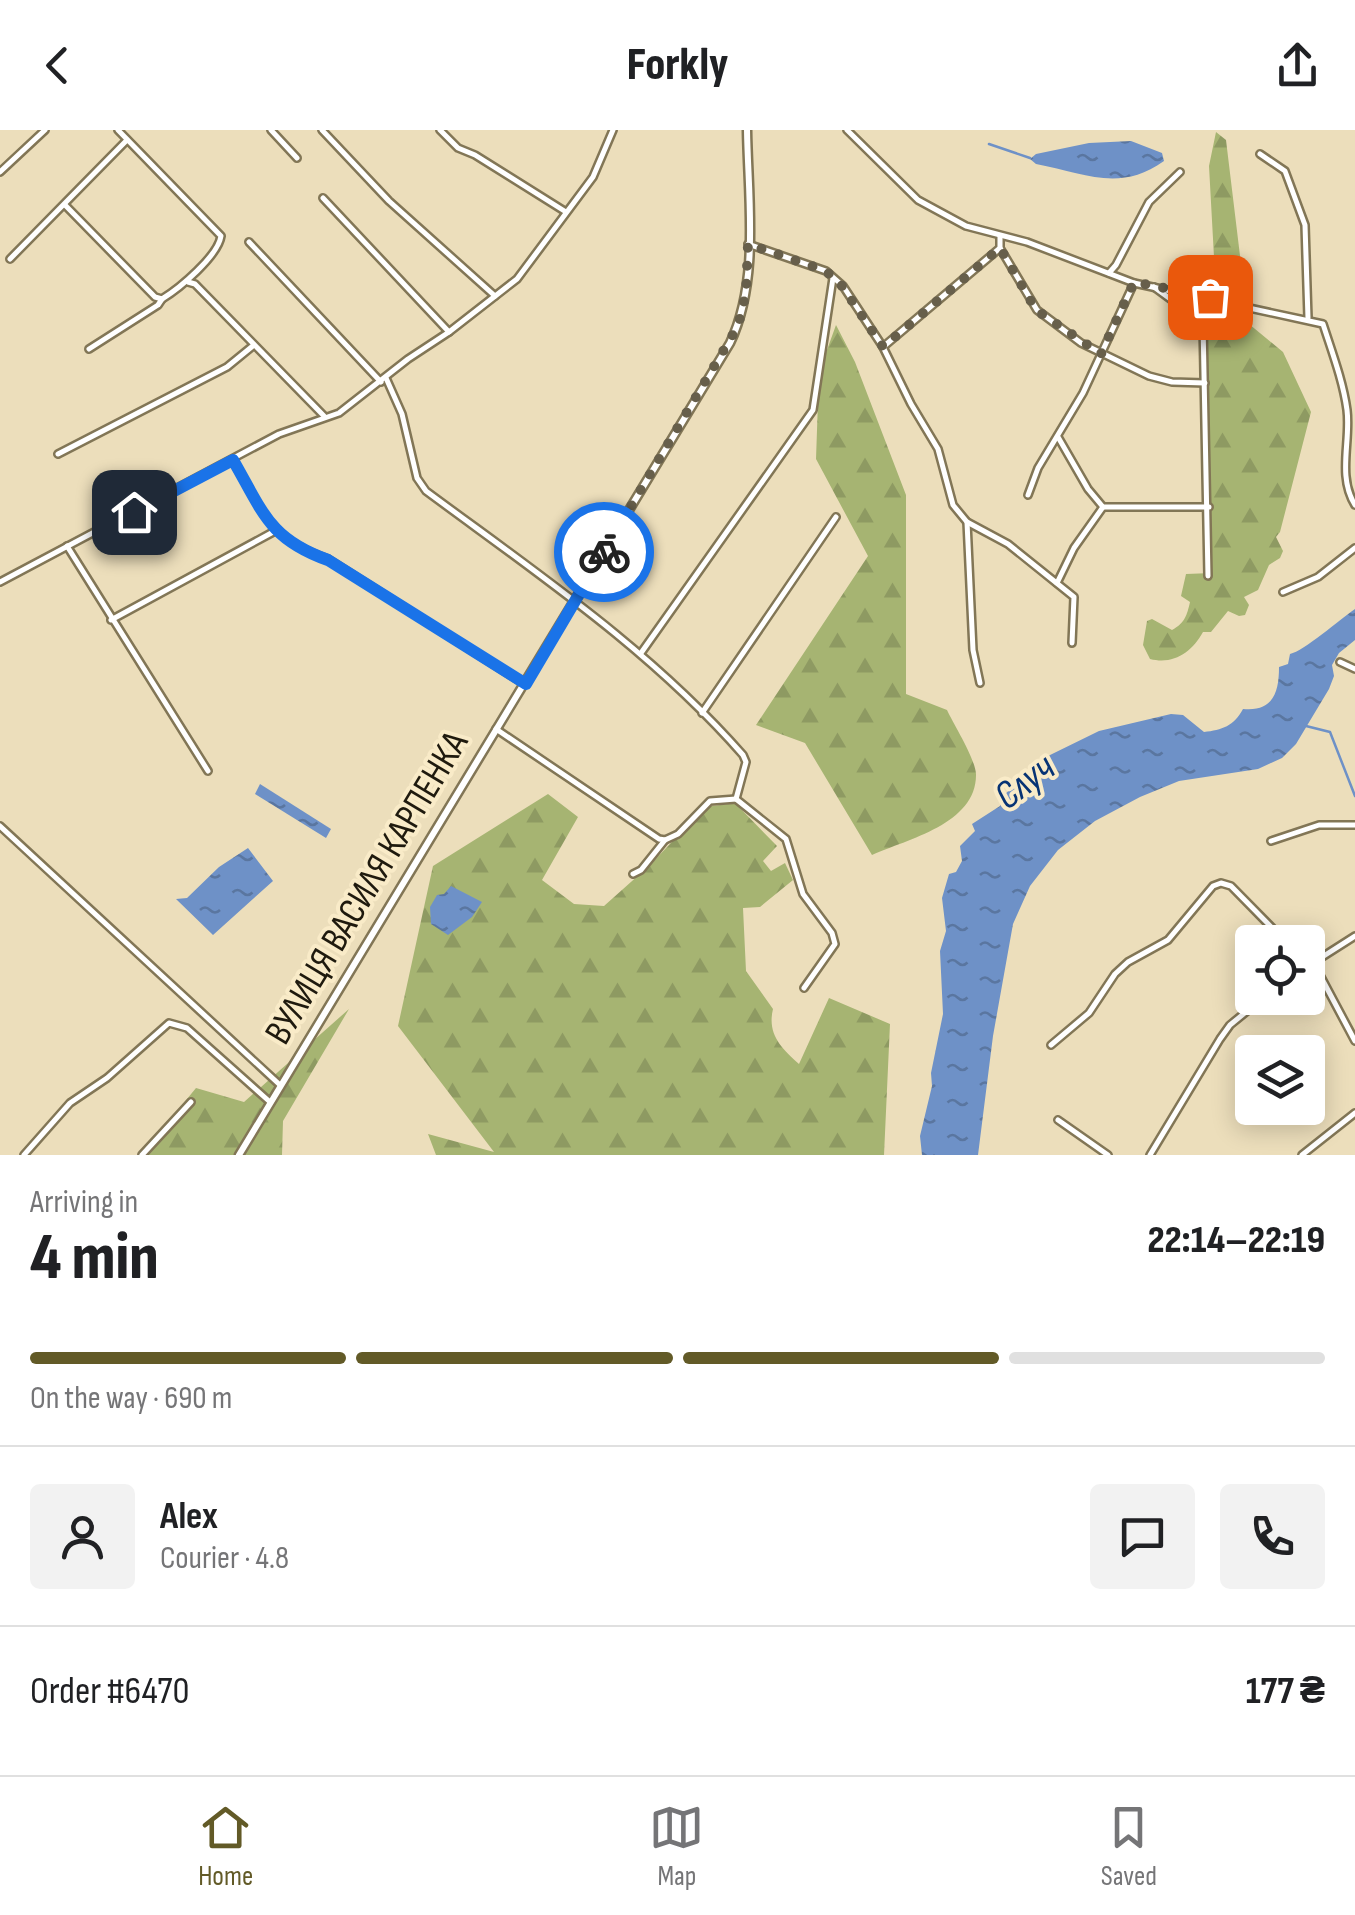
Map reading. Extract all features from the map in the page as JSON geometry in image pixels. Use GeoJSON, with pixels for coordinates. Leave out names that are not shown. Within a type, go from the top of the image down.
{"type":"FeatureCollection","features":[{"type":"Feature","properties":{"kind":"street"},"geometry":{"type":"LineString","coordinates":[[0,172],[45,130]]}},
{"type":"Feature","properties":{"kind":"street"},"geometry":{"type":"LineString","coordinates":[[89,349],[158,306],[188,282],[220,245],[222,236],[118,130]]}},
{"type":"Feature","properties":{"kind":"street"},"geometry":{"type":"LineString","coordinates":[[271,130],[297,158]]}},
{"type":"Feature","properties":{"kind":"street"},"geometry":{"type":"LineString","coordinates":[[322,130],[388,200],[495,296]]}},
{"type":"Feature","properties":{"kind":"street"},"geometry":{"type":"LineString","coordinates":[[440,130],[458,148],[566,212]]}},
{"type":"Feature","properties":{"kind":"street"},"geometry":{"type":"LineString","coordinates":[[0,582],[279,434],[339,413],[408,358],[449,332],[516,279],[594,176],[612,130]]}},
{"type":"Feature","properties":{"kind":"street","name":"ВУЛИЦЯ ВАСИЛЯ КАРПЕНКА"},"geometry":{"type":"LineString","coordinates":[[0,826],[280,1086],[730,343],[746,293],[747,130]]}},
{"type":"Feature","properties":{"kind":"street"},"geometry":{"type":"LineString","coordinates":[[847,130],[918,200],[966,226],[1028,242],[1134,282],[1323,324],[1344,388],[1348,415],[1346,490],[1355,504]]}},
{"type":"Feature","properties":{"kind":"street"},"geometry":{"type":"LineString","coordinates":[[10,259],[128,139]]}},
{"type":"Feature","properties":{"kind":"street"},"geometry":{"type":"LineString","coordinates":[[1260,154],[1285,171],[1305,225],[1308,318]]}},
{"type":"Feature","properties":{"kind":"street"},"geometry":{"type":"LineString","coordinates":[[1108,272],[1116,265],[1148,202],[1180,172]]}},
{"type":"Feature","properties":{"kind":"street"},"geometry":{"type":"LineString","coordinates":[[323,198],[449,332]]}},
{"type":"Feature","properties":{"kind":"street"},"geometry":{"type":"LineString","coordinates":[[65,204],[155,297],[162,299]]}},
{"type":"Feature","properties":{"kind":"street"},"geometry":{"type":"LineString","coordinates":[[1000,237],[1000,248],[1036,310],[1101,354],[1172,382],[1205,383]]}},
{"type":"Feature","properties":{"kind":"street"},"geometry":{"type":"LineString","coordinates":[[249,242],[383,380],[402,414],[417,478],[426,491],[575,600],[641,654],[743,755],[746,762],[736,798]]}},
{"type":"Feature","properties":{"kind":"street"},"geometry":{"type":"LineString","coordinates":[[748,244],[826,271],[834,278],[883,347],[938,449],[953,504],[967,522],[1008,544],[1074,596],[1072,643]]}},
{"type":"Feature","properties":{"kind":"street"},"geometry":{"type":"LineString","coordinates":[[883,347],[1000,248]]}},
{"type":"Feature","properties":{"kind":"street"},"geometry":{"type":"LineString","coordinates":[[641,654],[814,410],[834,278]]}},
{"type":"Feature","properties":{"kind":"street"},"geometry":{"type":"LineString","coordinates":[[188,282],[195,284],[325,418]]}},
{"type":"Feature","properties":{"kind":"street"},"geometry":{"type":"LineString","coordinates":[[1028,495],[1038,468],[1101,354],[1134,282]]}},
{"type":"Feature","properties":{"kind":"street"},"geometry":{"type":"LineString","coordinates":[[1151,286],[1203,323],[1208,576]]}},
{"type":"Feature","properties":{"kind":"street"},"geometry":{"type":"LineString","coordinates":[[58,454],[227,367],[254,345]]}},
{"type":"Feature","properties":{"kind":"street"},"geometry":{"type":"LineString","coordinates":[[1058,437],[1102,507]]}},
{"type":"Feature","properties":{"kind":"street"},"geometry":{"type":"LineString","coordinates":[[233,460],[275,531],[300,550],[328,560],[526,684]]}},
{"type":"Feature","properties":{"kind":"street"},"geometry":{"type":"LineString","coordinates":[[1102,507],[1209,507]]}},
{"type":"Feature","properties":{"kind":"street"},"geometry":{"type":"LineString","coordinates":[[1057,582],[1102,507]]}},
{"type":"Feature","properties":{"kind":"street"},"geometry":{"type":"LineString","coordinates":[[702,713],[836,517]]}},
{"type":"Feature","properties":{"kind":"street"},"geometry":{"type":"LineString","coordinates":[[967,522],[974,650],[980,684]]}},
{"type":"Feature","properties":{"kind":"street"},"geometry":{"type":"LineString","coordinates":[[112,620],[275,531]]}},
{"type":"Feature","properties":{"kind":"street"},"geometry":{"type":"LineString","coordinates":[[68,546],[208,771]]}},
{"type":"Feature","properties":{"kind":"street"},"geometry":{"type":"LineString","coordinates":[[1283,592],[1318,577],[1355,548]]}},
{"type":"Feature","properties":{"kind":"street"},"geometry":{"type":"LineString","coordinates":[[1340,662],[1355,669]]}},
{"type":"Feature","properties":{"kind":"street"},"geometry":{"type":"LineString","coordinates":[[496,730],[665,840]]}},
{"type":"Feature","properties":{"kind":"street"},"geometry":{"type":"LineString","coordinates":[[633,874],[710,801],[736,798],[786,839],[804,894],[832,934],[835,944],[804,988]]}},
{"type":"Feature","properties":{"kind":"street"},"geometry":{"type":"LineString","coordinates":[[1271,841],[1319,825],[1355,825]]}},
{"type":"Feature","properties":{"kind":"street"},"geometry":{"type":"LineString","coordinates":[[1051,1045],[1089,1013],[1115,974],[1128,962],[1168,940],[1213,886],[1231,886],[1269,925]]}},
{"type":"Feature","properties":{"kind":"street"},"geometry":{"type":"LineString","coordinates":[[1325,955],[1355,936]]}},
{"type":"Feature","properties":{"kind":"street"},"geometry":{"type":"LineString","coordinates":[[1325,990],[1355,1041]]}},
{"type":"Feature","properties":{"kind":"street"},"geometry":{"type":"LineString","coordinates":[[1150,1155],[1220,1039],[1242,1015]]}},
{"type":"Feature","properties":{"kind":"street"},"geometry":{"type":"LineString","coordinates":[[24,1155],[70,1103],[108,1078],[166,1024],[182,1024],[270,1102]]}},
{"type":"Feature","properties":{"kind":"street"},"geometry":{"type":"LineString","coordinates":[[239,1155],[280,1086]]}},
{"type":"Feature","properties":{"kind":"street"},"geometry":{"type":"LineString","coordinates":[[142,1155],[190,1102]]}},
{"type":"Feature","properties":{"kind":"street"},"geometry":{"type":"LineString","coordinates":[[1302,1155],[1355,1113]]}},
{"type":"Feature","properties":{"kind":"street"},"geometry":{"type":"LineString","coordinates":[[1058,1120],[1108,1155]]}},
{"type":"Feature","properties":{"kind":"green space"},"geometry":{"type":"Polygon","coordinates":[[[1216,132],[1226,140],[1241,264],[1236,298],[1209,288],[1214,257],[1209,166],[1216,132]]]}},
{"type":"Feature","properties":{"kind":"green space"},"geometry":{"type":"Polygon","coordinates":[[[1230,320],[1249,324],[1283,352],[1311,412],[1276,537],[1283,551],[1269,565],[1258,590],[1244,597],[1249,605],[1245,615],[1228,611],[1211,632],[1203,632],[1181,655],[1167,660],[1150,659],[1143,645],[1147,621],[1152,619],[1172,630],[1185,618],[1190,602],[1181,596],[1186,574],[1212,573],[1206,322],[1230,320]]]}},
{"type":"Feature","properties":{"kind":"green space"},"geometry":{"type":"Polygon","coordinates":[[[836,325],[855,362],[906,495],[906,694],[947,710],[976,774],[965,806],[953,817],[921,836],[872,855],[805,743],[756,725],[868,556],[816,459],[819,372],[836,325]]]}},
{"type":"Feature","properties":{"kind":"green space"},"geometry":{"type":"Polygon","coordinates":[[[548,794],[578,817],[542,880],[574,904],[604,906],[705,807],[735,803],[777,846],[763,861],[771,871],[785,863],[793,880],[760,907],[743,908],[746,971],[773,1009],[772,1026],[777,1040],[799,1064],[829,998],[890,1024],[884,1155],[436,1155],[428,1134],[494,1152],[398,1026],[433,866],[548,794]]]}},
{"type":"Feature","properties":{"kind":"green space"},"geometry":{"type":"Polygon","coordinates":[[[349,1009],[283,1121],[282,1155],[141,1155],[196,1088],[244,1102],[349,1009]]]}},
{"type":"Feature","properties":{"kind":"water"},"geometry":{"type":"Polygon","coordinates":[[[1131,141],[1162,153],[1164,161],[1132,176],[1102,178],[1036,164],[1030,159],[1036,154],[1089,143],[1131,141]]]}},
{"type":"Feature","properties":{"kind":"water","name":"Случ"},"geometry":{"type":"Polygon","coordinates":[[[1355,609],[1355,640],[1339,653],[1332,665],[1334,676],[1329,689],[1296,744],[1282,758],[1258,769],[1179,781],[1140,797],[1095,821],[1058,850],[1030,886],[1013,924],[978,1155],[922,1155],[920,1136],[943,1014],[940,951],[946,931],[942,898],[949,874],[956,872],[962,861],[960,846],[975,831],[972,824],[1000,806],[1004,795],[1048,756],[1099,731],[1171,714],[1183,715],[1204,732],[1231,723],[1243,709],[1262,707],[1273,698],[1279,667],[1288,664],[1290,654],[1355,609]]]}},
{"type":"Feature","properties":{"kind":"water"},"geometry":{"type":"Polygon","coordinates":[[[260,784],[331,829],[326,838],[255,794],[260,784]]]}},
{"type":"Feature","properties":{"kind":"water"},"geometry":{"type":"Polygon","coordinates":[[[248,848],[273,881],[213,935],[176,899],[187,898],[219,867],[248,848]]]}},
{"type":"Feature","properties":{"kind":"water"},"geometry":{"type":"Polygon","coordinates":[[[451,886],[482,902],[472,917],[448,935],[431,924],[430,907],[437,895],[451,886]]]}},
{"type":"Feature","properties":{"kind":"waterway"},"geometry":{"type":"LineString","coordinates":[[989,144],[1030,158]]}},
{"type":"Feature","properties":{"kind":"waterway"},"geometry":{"type":"LineString","coordinates":[[1306,726],[1330,732],[1355,796]]}},
{"type":"Feature","properties":{"kind":"way so far"},"geometry":{"type":"LineString","coordinates":[[604,552],[738,326],[746,293],[748,244],[826,271],[842,286],[883,347],[1000,248],[1036,310],[1101,354],[1134,282],[1210,297]]}},
{"type":"Feature","properties":{"kind":"route"},"geometry":{"type":"LineString","coordinates":[[134,512],[233,460],[270,525],[284,538],[300,550],[328,560],[526,684],[604,552]]}}]}
